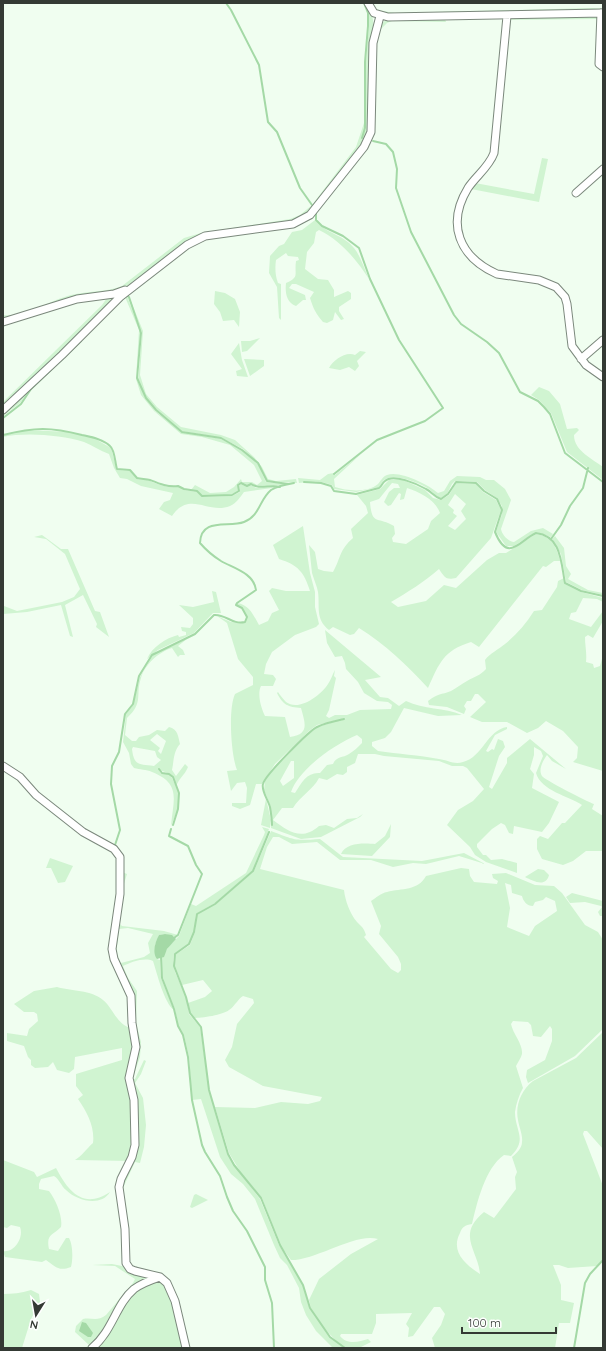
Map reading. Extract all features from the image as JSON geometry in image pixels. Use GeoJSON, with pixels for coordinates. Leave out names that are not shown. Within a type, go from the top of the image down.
{"type":"FeatureCollection","features":[{"type":"Feature","properties":{"kind":"street"},"geometry":{"type":"LineString","coordinates":[[368,3],[374,13],[380,16],[507,16],[602,13],[599,64],[603,67]]}},
{"type":"Feature","properties":{"kind":"street"},"geometry":{"type":"LineString","coordinates":[[3,410],[62,356],[120,296],[182,248],[205,236],[293,224],[304,219],[314,210],[364,147],[371,132],[373,43],[380,16]]}},
{"type":"Feature","properties":{"kind":"street"},"geometry":{"type":"LineString","coordinates":[[507,16],[494,153],[491,161],[464,195],[458,212],[456,228],[460,240],[468,253],[490,271],[497,274],[539,280],[552,284],[561,292],[567,304],[572,346],[581,359],[592,370],[603,377]]}},
{"type":"Feature","properties":{"kind":"street"},"geometry":{"type":"LineString","coordinates":[[576,193],[603,169]]}},
{"type":"Feature","properties":{"kind":"street"},"geometry":{"type":"LineString","coordinates":[[3,322],[77,299],[114,294],[134,285]]}},
{"type":"Feature","properties":{"kind":"street"},"geometry":{"type":"LineString","coordinates":[[581,359],[603,340]]}},
{"type":"Feature","properties":{"kind":"street"},"geometry":{"type":"LineString","coordinates":[[3,766],[20,777],[36,795],[88,836],[114,849],[120,857],[120,894],[112,949],[114,959],[131,996],[132,1023],[136,1047],[129,1083],[134,1100],[135,1145],[119,1187],[125,1229],[126,1263],[130,1269],[140,1273],[160,1277],[169,1286],[174,1297],[186,1348]]}},
{"type":"Feature","properties":{"kind":"street"},"geometry":{"type":"LineString","coordinates":[[92,1348],[104,1336],[124,1302],[133,1290],[144,1282],[160,1277]]}},
{"type":"Feature","properties":{"kind":"shaded area"},"geometry":{"type":"Polygon","coordinates":[[[365,3],[372,14],[374,27],[370,122],[367,139],[319,202],[298,221],[205,235],[122,290],[3,321],[3,315],[19,314],[63,297],[122,286],[184,238],[201,233],[290,219],[300,215],[312,205],[356,147],[364,123],[365,128],[362,138],[366,128],[366,62],[369,26],[368,13],[365,3]]]}},
{"type":"Feature","properties":{"kind":"shaded area"},"geometry":{"type":"Polygon","coordinates":[[[373,7],[377,10],[395,13],[593,8],[603,9],[603,12],[389,15],[377,12],[373,7]]]}},
{"type":"Feature","properties":{"kind":"shaded area"},"geometry":{"type":"Polygon","coordinates":[[[599,17],[599,19],[508,20],[509,18],[599,17]]]}},
{"type":"Feature","properties":{"kind":"shaded area"},"geometry":{"type":"Polygon","coordinates":[[[445,19],[446,22],[392,21],[387,23],[380,30],[382,23],[386,20],[445,19]]]}},
{"type":"Feature","properties":{"kind":"shaded area"},"geometry":{"type":"Polygon","coordinates":[[[542,158],[548,159],[539,202],[471,189],[475,183],[534,194],[542,158]]]}},
{"type":"Feature","properties":{"kind":"shaded area"},"geometry":{"type":"Polygon","coordinates":[[[315,220],[324,228],[345,240],[354,248],[369,279],[359,264],[341,245],[327,234],[319,230],[316,232],[314,243],[307,252],[305,269],[318,279],[328,280],[334,290],[334,297],[348,291],[351,293],[351,299],[339,307],[339,311],[344,319],[341,320],[335,312],[333,320],[327,323],[323,322],[312,305],[310,298],[314,292],[296,284],[292,284],[289,288],[305,295],[306,300],[303,300],[296,306],[290,302],[286,293],[286,283],[295,277],[296,261],[299,260],[298,257],[288,256],[286,253],[276,260],[275,265],[277,280],[278,283],[281,284],[281,320],[279,318],[277,287],[269,273],[270,256],[279,246],[284,244],[292,232],[302,230],[315,220]]]}},
{"type":"Feature","properties":{"kind":"shaded area"},"geometry":{"type":"Polygon","coordinates":[[[155,272],[128,294],[143,331],[140,375],[146,394],[157,407],[181,427],[221,435],[235,440],[254,457],[262,467],[268,479],[276,481],[296,479],[297,483],[267,481],[258,463],[243,449],[222,438],[182,431],[156,410],[143,393],[138,381],[142,333],[127,295],[33,386],[20,403],[3,416],[3,411],[62,356],[120,297],[155,272]]]}},
{"type":"Feature","properties":{"kind":"shaded area"},"geometry":{"type":"Polygon","coordinates":[[[215,291],[225,293],[235,299],[240,312],[239,327],[234,320],[223,321],[220,312],[214,304],[215,291]]]}},
{"type":"Feature","properties":{"kind":"shaded area"},"geometry":{"type":"Polygon","coordinates":[[[123,293],[3,408],[3,402],[102,305],[107,298],[123,293]]]}},
{"type":"Feature","properties":{"kind":"shaded area"},"geometry":{"type":"Polygon","coordinates":[[[127,296],[141,333],[136,377],[139,330],[125,297],[127,296]]]}},
{"type":"Feature","properties":{"kind":"shaded area"},"geometry":{"type":"Polygon","coordinates":[[[260,338],[247,351],[242,352],[241,341],[250,341],[260,338]]]}},
{"type":"Feature","properties":{"kind":"shaded area"},"geometry":{"type":"Polygon","coordinates":[[[239,343],[242,360],[248,377],[237,376],[236,371],[242,369],[231,354],[239,343]]]}},
{"type":"Feature","properties":{"kind":"shaded area"},"geometry":{"type":"Polygon","coordinates":[[[360,351],[366,352],[357,361],[359,366],[355,371],[349,367],[340,370],[329,368],[333,362],[340,357],[348,354],[355,355],[360,351]]]}},
{"type":"Feature","properties":{"kind":"shaded area"},"geometry":{"type":"Polygon","coordinates":[[[244,359],[264,360],[264,366],[250,376],[244,359]]]}},
{"type":"Feature","properties":{"kind":"shaded area"},"geometry":{"type":"Polygon","coordinates":[[[136,378],[146,399],[155,411],[182,432],[221,439],[242,450],[258,464],[266,482],[286,484],[263,486],[254,485],[252,484],[247,485],[241,482],[238,484],[238,491],[230,495],[220,496],[202,496],[198,491],[191,490],[195,485],[210,493],[226,492],[234,487],[241,479],[242,482],[252,482],[257,485],[262,481],[254,465],[230,445],[202,437],[181,434],[154,411],[141,395],[136,378]]]}},
{"type":"Feature","properties":{"kind":"shaded area"},"geometry":{"type":"Polygon","coordinates":[[[539,387],[549,391],[560,404],[567,429],[577,428],[579,430],[574,435],[577,446],[603,467],[603,480],[567,452],[551,413],[539,400],[531,395],[539,387]]]}},
{"type":"Feature","properties":{"kind":"shaded area"},"geometry":{"type":"Polygon","coordinates":[[[27,430],[70,432],[92,437],[111,448],[117,470],[130,471],[137,479],[147,480],[160,485],[174,487],[178,486],[184,490],[197,492],[202,497],[232,496],[240,492],[239,485],[241,484],[247,487],[251,485],[256,488],[279,487],[244,492],[235,503],[222,508],[192,504],[186,505],[179,508],[172,516],[159,509],[164,502],[170,500],[173,493],[141,486],[127,479],[120,478],[114,468],[109,454],[87,443],[44,435],[12,435],[3,437],[3,435],[27,430]]]}},
{"type":"Feature","properties":{"kind":"shaded area"},"geometry":{"type":"Polygon","coordinates":[[[361,454],[334,479],[335,487],[351,490],[369,489],[378,484],[385,476],[393,474],[414,479],[438,493],[444,491],[450,481],[457,476],[480,477],[486,480],[494,480],[505,489],[511,500],[501,529],[506,537],[514,542],[531,531],[543,528],[553,534],[551,537],[536,532],[514,546],[506,546],[496,532],[502,514],[502,506],[497,498],[485,490],[477,482],[455,481],[447,494],[441,498],[429,489],[413,481],[394,477],[384,480],[379,487],[356,492],[334,489],[332,485],[323,482],[299,483],[298,478],[320,480],[328,474],[334,473],[335,475],[361,454]]]}},
{"type":"Feature","properties":{"kind":"shaded area"},"geometry":{"type":"Polygon","coordinates":[[[401,479],[425,490],[433,498],[441,500],[449,495],[456,483],[476,484],[483,492],[496,500],[501,510],[491,538],[456,578],[446,578],[439,569],[416,587],[391,602],[398,607],[426,601],[444,585],[456,588],[487,560],[499,553],[506,553],[536,534],[546,537],[552,543],[557,551],[560,561],[554,561],[546,567],[543,566],[479,647],[471,642],[454,649],[448,654],[439,664],[428,688],[395,655],[369,634],[359,628],[354,634],[350,635],[333,627],[329,630],[322,622],[319,612],[318,592],[312,573],[309,545],[315,552],[318,569],[333,572],[345,546],[353,538],[351,529],[368,513],[366,506],[357,495],[380,489],[389,480],[401,479]],[[392,483],[379,499],[370,502],[371,510],[374,518],[394,526],[395,534],[392,538],[393,542],[406,544],[428,529],[431,521],[440,513],[438,508],[431,500],[407,488],[404,499],[400,500],[401,494],[399,493],[391,505],[388,506],[384,502],[389,492],[394,488],[400,488],[398,484],[392,483]],[[455,494],[448,505],[454,510],[453,513],[457,516],[448,526],[455,530],[466,519],[461,511],[466,504],[455,494]]]}},
{"type":"Feature","properties":{"kind":"shaded area"},"geometry":{"type":"Polygon","coordinates":[[[303,526],[310,573],[315,592],[315,607],[319,624],[316,627],[295,635],[272,652],[266,664],[264,674],[273,675],[276,679],[273,686],[261,686],[259,693],[265,716],[285,717],[290,737],[301,733],[305,723],[301,708],[286,705],[277,693],[278,692],[286,702],[291,705],[303,704],[315,697],[325,688],[335,670],[334,676],[336,678],[329,710],[326,716],[329,718],[335,715],[347,715],[360,710],[391,709],[392,705],[388,702],[377,701],[364,693],[358,682],[346,669],[342,656],[335,657],[327,643],[325,630],[381,677],[365,680],[380,697],[388,698],[399,706],[406,701],[420,706],[455,712],[462,715],[438,716],[404,708],[391,732],[385,738],[372,742],[372,746],[378,751],[424,756],[460,763],[476,755],[494,733],[507,727],[507,729],[495,735],[486,751],[488,752],[492,749],[494,750],[498,739],[503,741],[505,747],[499,756],[489,787],[492,789],[507,763],[507,758],[530,739],[566,769],[552,761],[547,755],[541,768],[542,776],[557,786],[594,804],[592,809],[603,816],[603,851],[586,851],[573,861],[563,865],[542,859],[537,849],[537,839],[540,836],[548,839],[562,823],[565,823],[582,805],[549,789],[543,784],[536,773],[543,756],[541,751],[534,747],[534,755],[530,769],[534,774],[532,788],[559,802],[549,823],[542,832],[514,826],[513,834],[509,833],[505,825],[501,823],[492,829],[477,844],[477,847],[483,855],[486,855],[491,860],[502,859],[517,863],[517,873],[486,862],[475,855],[470,847],[447,825],[458,810],[473,801],[484,789],[467,768],[463,766],[452,766],[439,761],[375,754],[358,754],[355,763],[347,767],[347,772],[343,775],[337,774],[327,780],[319,778],[293,808],[282,808],[273,820],[290,831],[301,834],[313,831],[319,826],[326,825],[334,828],[347,819],[357,818],[363,814],[360,817],[321,837],[301,839],[271,828],[271,807],[264,790],[265,781],[276,765],[311,732],[318,727],[346,718],[317,725],[309,731],[275,764],[262,784],[256,784],[250,805],[240,809],[232,806],[232,803],[246,803],[247,788],[245,782],[237,783],[231,791],[227,771],[237,770],[233,754],[231,732],[233,701],[235,694],[253,685],[253,677],[238,659],[227,623],[217,616],[231,622],[245,623],[247,617],[237,603],[248,608],[259,625],[268,621],[272,613],[279,610],[269,591],[272,588],[286,591],[310,591],[303,574],[296,567],[279,559],[273,545],[303,526]],[[357,735],[339,744],[319,758],[295,783],[291,792],[295,793],[308,776],[315,773],[320,773],[327,765],[333,764],[338,758],[351,753],[356,749],[362,743],[362,739],[357,735]],[[291,761],[280,781],[283,786],[294,778],[294,761],[291,761]]]}},
{"type":"Feature","properties":{"kind":"shaded area"},"geometry":{"type":"Polygon","coordinates":[[[42,535],[61,549],[68,549],[95,611],[100,612],[109,637],[96,627],[97,624],[83,595],[65,605],[73,637],[70,636],[61,605],[27,612],[3,614],[4,606],[17,611],[62,602],[74,597],[80,589],[65,554],[46,539],[34,537],[42,535]]]}},
{"type":"Feature","properties":{"kind":"shaded area"},"geometry":{"type":"Polygon","coordinates":[[[555,536],[564,548],[566,566],[571,574],[568,579],[588,590],[603,593],[603,595],[582,590],[566,582],[561,554],[552,539],[555,536]]]}},
{"type":"Feature","properties":{"kind":"shaded area"},"geometry":{"type":"Polygon","coordinates":[[[564,578],[565,584],[581,592],[603,598],[603,602],[597,599],[583,598],[576,612],[571,613],[569,619],[591,627],[603,611],[603,621],[593,638],[588,635],[585,637],[586,662],[593,664],[594,668],[600,666],[603,655],[603,771],[573,762],[577,758],[578,747],[563,731],[546,721],[538,728],[527,733],[507,722],[482,722],[470,717],[486,702],[478,694],[475,694],[471,701],[467,701],[464,706],[466,709],[464,714],[447,707],[429,705],[428,701],[437,695],[451,691],[484,671],[486,669],[485,660],[513,637],[534,611],[542,610],[557,587],[558,581],[564,578]]]}},
{"type":"Feature","properties":{"kind":"shaded area"},"geometry":{"type":"Polygon","coordinates":[[[212,591],[216,592],[221,613],[213,613],[194,633],[158,650],[147,659],[152,651],[164,641],[178,635],[179,637],[186,635],[186,632],[182,631],[181,627],[190,628],[193,624],[193,618],[179,605],[193,607],[214,602],[212,591]]]}},
{"type":"Feature","properties":{"kind":"shaded area"},"geometry":{"type":"Polygon","coordinates":[[[187,639],[178,646],[183,650],[185,655],[180,655],[178,657],[172,648],[162,652],[149,663],[139,684],[136,708],[127,718],[125,735],[132,741],[136,741],[139,737],[149,735],[157,730],[165,731],[169,727],[174,729],[177,733],[180,744],[175,753],[172,770],[176,776],[185,764],[188,767],[176,787],[179,793],[178,809],[171,826],[174,801],[172,788],[162,777],[150,771],[134,768],[131,764],[129,753],[123,742],[126,714],[133,705],[140,677],[153,655],[187,639]],[[157,734],[150,740],[160,748],[158,751],[161,754],[166,741],[157,734]],[[133,747],[134,759],[138,763],[154,766],[161,760],[157,757],[155,751],[133,747]],[[158,769],[161,773],[169,774],[175,784],[172,775],[158,769]]]}},
{"type":"Feature","properties":{"kind":"shaded area"},"geometry":{"type":"Polygon","coordinates":[[[266,799],[271,820],[270,828],[261,825],[266,799]]]}},
{"type":"Feature","properties":{"kind":"shaded area"},"geometry":{"type":"Polygon","coordinates":[[[391,824],[390,837],[372,856],[341,854],[343,850],[351,845],[375,844],[385,836],[391,824]]]}},
{"type":"Feature","properties":{"kind":"shaded area"},"geometry":{"type":"Polygon","coordinates":[[[262,827],[269,829],[253,870],[215,903],[196,914],[194,932],[189,944],[174,954],[173,961],[175,972],[186,997],[189,1014],[200,1027],[209,1090],[228,1154],[260,1199],[279,1245],[303,1285],[310,1308],[330,1337],[344,1348],[332,1347],[316,1331],[306,1315],[301,1302],[299,1288],[287,1265],[280,1258],[255,1199],[243,1184],[231,1174],[220,1157],[201,1099],[192,1100],[189,1057],[184,1035],[178,1025],[175,1009],[165,987],[161,968],[161,959],[169,946],[179,936],[191,904],[196,906],[246,873],[264,835],[265,832],[262,827]]]}},
{"type":"Feature","properties":{"kind":"shaded area"},"geometry":{"type":"Polygon","coordinates":[[[271,831],[295,839],[320,839],[343,857],[422,861],[464,853],[485,864],[459,856],[426,864],[413,863],[393,867],[371,860],[340,860],[317,842],[292,844],[279,837],[273,837],[267,847],[260,869],[344,890],[350,911],[354,919],[363,928],[366,935],[364,937],[391,969],[398,973],[401,970],[401,964],[398,957],[379,934],[381,926],[371,901],[381,894],[414,887],[423,881],[426,876],[461,868],[469,869],[470,876],[474,882],[497,884],[498,881],[493,878],[492,874],[506,873],[535,885],[554,886],[562,893],[585,925],[598,932],[603,940],[603,1029],[575,1056],[528,1083],[526,1077],[527,1070],[545,1060],[552,1041],[552,1029],[550,1026],[541,1037],[533,1036],[531,1025],[528,1022],[513,1021],[511,1024],[512,1028],[522,1050],[522,1056],[516,1066],[523,1088],[515,1112],[520,1140],[519,1145],[511,1156],[504,1155],[492,1168],[483,1186],[472,1224],[463,1228],[457,1240],[458,1252],[461,1257],[480,1274],[471,1243],[471,1228],[484,1212],[494,1218],[516,1189],[515,1177],[517,1172],[512,1157],[519,1150],[522,1144],[517,1109],[522,1094],[533,1081],[576,1058],[603,1032],[603,1149],[587,1131],[584,1131],[583,1134],[603,1186],[603,1258],[597,1266],[568,1268],[553,1265],[561,1285],[561,1300],[574,1303],[570,1323],[559,1323],[555,1348],[435,1348],[432,1338],[441,1325],[445,1314],[440,1307],[434,1307],[413,1336],[408,1337],[409,1328],[406,1324],[412,1313],[376,1314],[376,1323],[372,1334],[341,1334],[340,1336],[346,1341],[350,1342],[368,1339],[371,1342],[359,1348],[346,1348],[339,1344],[323,1327],[311,1308],[309,1300],[319,1279],[351,1254],[378,1239],[359,1239],[312,1256],[291,1260],[280,1245],[262,1198],[241,1173],[229,1153],[215,1107],[255,1108],[281,1102],[308,1104],[320,1101],[322,1097],[263,1086],[229,1067],[225,1060],[232,1047],[237,1024],[254,1003],[253,999],[243,996],[226,1012],[212,1016],[194,1018],[190,1013],[188,1003],[205,997],[212,991],[203,980],[182,985],[174,966],[175,955],[190,945],[195,932],[197,914],[216,904],[254,871],[271,831]],[[505,883],[510,908],[507,927],[529,936],[535,926],[557,911],[555,901],[546,897],[543,900],[535,902],[533,906],[529,905],[524,901],[522,896],[512,893],[511,885],[505,883]]]}},
{"type":"Feature","properties":{"kind":"shaded area"},"geometry":{"type":"Polygon","coordinates":[[[50,858],[73,866],[65,882],[58,883],[51,868],[46,868],[50,858]]]}},
{"type":"Feature","properties":{"kind":"shaded area"},"geometry":{"type":"Polygon","coordinates":[[[538,869],[544,870],[549,875],[545,881],[539,882],[525,877],[538,869]]]}},
{"type":"Feature","properties":{"kind":"shaded area"},"geometry":{"type":"Polygon","coordinates":[[[122,872],[127,874],[122,890],[119,923],[122,926],[164,931],[178,935],[175,937],[165,934],[159,935],[155,945],[157,959],[160,960],[161,978],[174,1010],[164,995],[153,961],[142,960],[123,966],[128,978],[137,991],[136,1023],[141,1042],[140,1057],[133,1077],[133,1009],[114,953],[122,872]],[[128,928],[119,929],[116,954],[121,963],[144,957],[150,953],[148,943],[153,934],[128,928]]]}},
{"type":"Feature","properties":{"kind":"shaded area"},"geometry":{"type":"Polygon","coordinates":[[[572,893],[603,901],[603,916],[600,916],[598,912],[602,907],[601,906],[585,902],[570,903],[566,897],[572,893]]]}},
{"type":"Feature","properties":{"kind":"shaded area"},"geometry":{"type":"Polygon","coordinates":[[[159,935],[172,935],[176,939],[167,949],[164,957],[157,959],[154,951],[156,941],[159,935]]]}},
{"type":"Feature","properties":{"kind":"shaded area"},"geometry":{"type":"Polygon","coordinates":[[[57,987],[93,994],[106,1003],[122,1023],[131,1028],[134,1037],[130,1093],[134,1134],[130,1161],[75,1160],[93,1143],[92,1125],[78,1099],[83,1095],[76,1086],[76,1074],[122,1060],[122,1048],[75,1057],[74,1069],[69,1073],[57,1070],[53,1062],[48,1067],[35,1068],[31,1065],[31,1060],[28,1057],[24,1046],[7,1041],[7,1033],[27,1036],[29,1029],[38,1021],[37,1014],[34,1012],[24,1012],[14,1004],[34,991],[57,987]]]}},
{"type":"Feature","properties":{"kind":"shaded area"},"geometry":{"type":"Polygon","coordinates":[[[144,1060],[146,1061],[141,1074],[135,1083],[143,1098],[146,1125],[144,1147],[140,1163],[135,1162],[122,1190],[120,1184],[133,1157],[133,1079],[135,1079],[144,1060]]]}},
{"type":"Feature","properties":{"kind":"shaded area"},"geometry":{"type":"Polygon","coordinates":[[[3,1160],[34,1172],[37,1177],[56,1168],[71,1190],[84,1198],[92,1199],[110,1192],[101,1200],[89,1201],[71,1194],[54,1176],[41,1179],[39,1189],[49,1191],[54,1199],[61,1218],[61,1227],[50,1236],[48,1240],[49,1249],[58,1251],[66,1238],[69,1238],[72,1252],[71,1267],[60,1269],[46,1260],[42,1262],[5,1257],[3,1251],[11,1250],[18,1244],[21,1231],[20,1227],[11,1225],[7,1228],[3,1227],[3,1160]]]}},
{"type":"Feature","properties":{"kind":"shaded area"},"geometry":{"type":"Polygon","coordinates":[[[196,1194],[208,1200],[192,1208],[190,1207],[194,1195],[196,1194]]]}},
{"type":"Feature","properties":{"kind":"shaded area"},"geometry":{"type":"Polygon","coordinates":[[[112,1264],[127,1267],[155,1278],[138,1285],[91,1348],[85,1348],[89,1345],[75,1332],[76,1326],[83,1319],[97,1319],[106,1315],[135,1279],[115,1266],[92,1265],[112,1264]]]}},
{"type":"Feature","properties":{"kind":"shaded area"},"geometry":{"type":"Polygon","coordinates":[[[154,1280],[161,1281],[169,1291],[184,1348],[94,1348],[133,1291],[154,1280]]]}},
{"type":"Feature","properties":{"kind":"shaded area"},"geometry":{"type":"Polygon","coordinates":[[[31,1290],[39,1294],[40,1302],[31,1319],[22,1348],[3,1348],[3,1294],[31,1290]]]}},
{"type":"Feature","properties":{"kind":"shaded area"},"geometry":{"type":"Polygon","coordinates":[[[82,1322],[86,1323],[93,1333],[91,1337],[88,1337],[79,1331],[82,1322]]]}},
{"type":"Feature","properties":{"kind":"waterway"},"geometry":{"type":"LineString","coordinates":[[226,3],[259,65],[268,122],[277,132],[300,188],[312,205]]}},
{"type":"Feature","properties":{"kind":"waterway"},"geometry":{"type":"LineString","coordinates":[[362,138],[365,128],[365,62],[368,26],[368,13],[364,3]]}},
{"type":"Feature","properties":{"kind":"waterway"},"geometry":{"type":"LineString","coordinates":[[373,141],[386,144],[393,152],[397,169],[396,188],[411,232],[454,315],[461,324],[487,342],[499,353],[520,392],[538,401],[550,414],[565,453],[603,482]]}},
{"type":"Feature","properties":{"kind":"waterway"},"geometry":{"type":"LineString","coordinates":[[316,212],[316,220],[322,226],[343,236],[359,248],[370,279],[399,340],[443,408],[425,421],[377,440],[334,474]]}},
{"type":"Feature","properties":{"kind":"waterway"},"geometry":{"type":"LineString","coordinates":[[126,295],[129,297],[141,333],[137,378],[146,398],[156,410],[182,432],[221,438],[242,450],[258,463],[267,481],[288,484]]}},
{"type":"Feature","properties":{"kind":"waterway"},"geometry":{"type":"LineString","coordinates":[[3,418],[21,404],[31,389],[81,341]]}},
{"type":"Feature","properties":{"kind":"waterway"},"geometry":{"type":"LineString","coordinates":[[3,435],[24,430],[52,429],[97,439],[112,448],[117,469],[130,470],[137,478],[150,480],[167,486],[178,486],[184,489],[197,491],[202,496],[232,495],[239,491],[238,485],[241,483],[247,486],[251,484],[258,487],[280,487]]}},
{"type":"Feature","properties":{"kind":"waterway"},"geometry":{"type":"LineString","coordinates":[[551,539],[561,525],[570,506],[583,488],[588,468]]}},
{"type":"Feature","properties":{"kind":"waterway"},"geometry":{"type":"LineString","coordinates":[[304,482],[321,483],[331,486],[334,491],[356,494],[379,488],[384,482],[394,478],[411,482],[428,490],[441,499],[448,494],[456,482],[476,483],[484,491],[497,499],[502,510],[495,532],[500,542],[505,547],[514,547],[536,533],[545,535],[556,545],[559,552],[565,583],[581,591],[603,596]]}},
{"type":"Feature","properties":{"kind":"waterway"},"geometry":{"type":"LineString","coordinates":[[115,845],[120,830],[111,784],[112,766],[119,752],[125,714],[133,704],[139,676],[152,655],[195,634],[214,615],[222,616],[240,623],[245,622],[247,617],[242,608],[236,605],[256,590],[254,584],[247,575],[212,555],[200,543],[202,535],[205,530],[216,525],[238,524],[244,522],[253,516],[264,498],[271,490],[294,483]]}},
{"type":"Feature","properties":{"kind":"waterway"},"geometry":{"type":"LineString","coordinates":[[272,825],[270,807],[263,789],[263,784],[266,779],[312,730],[323,724],[344,719]]}},
{"type":"Feature","properties":{"kind":"waterway"},"geometry":{"type":"LineString","coordinates":[[159,769],[162,773],[169,774],[173,777],[179,793],[178,809],[173,825]]}},
{"type":"Feature","properties":{"kind":"waterway"},"geometry":{"type":"LineString","coordinates":[[171,829],[169,836],[188,846],[196,865],[202,874],[178,935],[174,938]]}},
{"type":"Feature","properties":{"kind":"waterway"},"geometry":{"type":"LineString","coordinates":[[269,832],[253,871],[215,904],[197,914],[194,932],[189,944],[175,954],[174,966],[186,997],[190,1013],[201,1027],[209,1090],[228,1154],[234,1165],[261,1198],[280,1245],[303,1285],[310,1308],[330,1337],[345,1348]]}},
{"type":"Feature","properties":{"kind":"waterway"},"geometry":{"type":"LineString","coordinates":[[161,957],[162,978],[174,1009],[178,1026],[183,1035],[188,1057],[192,1100],[202,1145],[220,1176],[233,1211],[247,1231],[265,1267],[265,1280],[272,1303],[274,1348]]}},
{"type":"Feature","properties":{"kind":"waterway"},"geometry":{"type":"LineString","coordinates":[[574,1348],[585,1283],[590,1274],[603,1260]]}}]}
